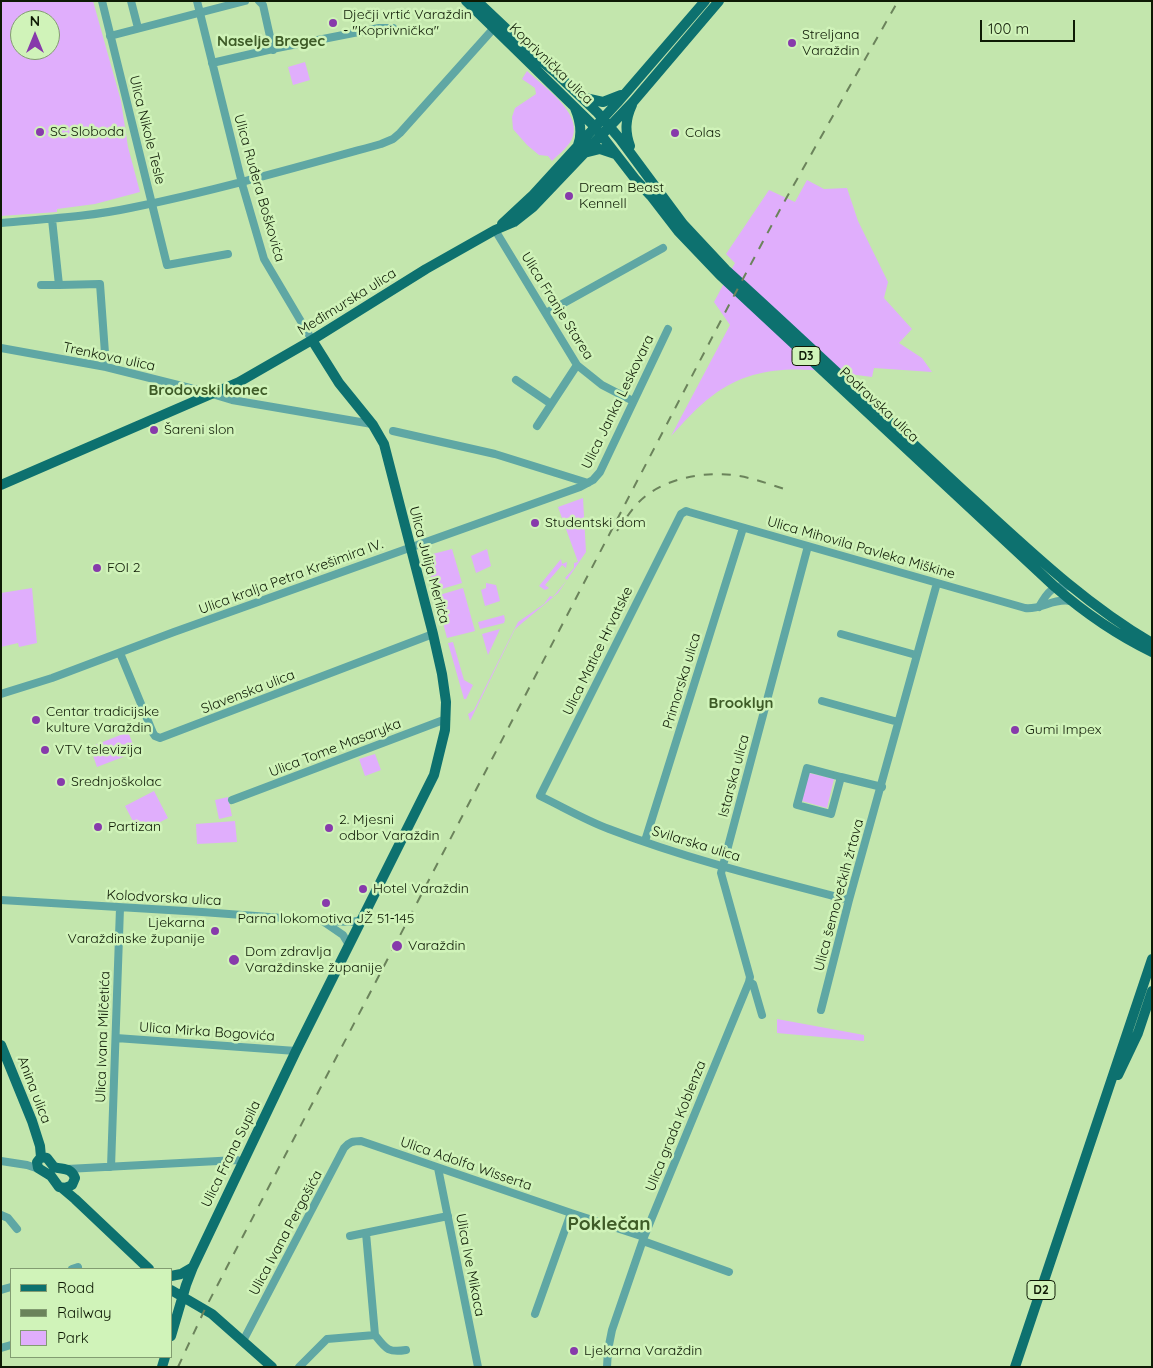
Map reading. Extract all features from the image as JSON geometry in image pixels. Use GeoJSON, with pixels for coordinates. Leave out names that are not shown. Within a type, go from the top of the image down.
{"type":"FeatureCollection","features":[{"type":"Feature","properties":{"kind":"main road","name":"Koprivnička ulica"},"geometry":{"type":"LineString","coordinates":[[466,1],[598,130]]}},
{"type":"Feature","properties":{"kind":"main road","name":"Koprivnička ulica"},"geometry":{"type":"LineString","coordinates":[[480,2],[606,122]]}},
{"type":"Feature","properties":{"kind":"main road","name":"Međimurska ulica"},"geometry":{"type":"LineString","coordinates":[[606,122],[626,92],[711,3]]}},
{"type":"Feature","properties":{"kind":"main road","name":"Međimurska ulica"},"geometry":{"type":"LineString","coordinates":[[1,485],[239,382],[312,340],[426,269],[495,230],[514,222],[533,207],[598,130],[633,102],[711,3]]}},
{"type":"Feature","properties":{"kind":"main road"},"geometry":{"type":"LineString","coordinates":[[582,98],[603,102],[626,92]]}},
{"type":"Feature","properties":{"kind":"main road","name":"D3"},"geometry":{"type":"LineString","coordinates":[[631,153],[625,127],[628,112],[633,102]]}},
{"type":"Feature","properties":{"kind":"main road"},"geometry":{"type":"LineString","coordinates":[[574,105],[580,120],[580,151],[600,149],[616,154]]}},
{"type":"Feature","properties":{"kind":"main road","name":"Podravska ulica"},"geometry":{"type":"LineString","coordinates":[[606,122],[683,224],[726,270],[950,478],[1072,587],[1115,620],[1152,643]]}},
{"type":"Feature","properties":{"kind":"main road","name":"Podravska ulica"},"geometry":{"type":"LineString","coordinates":[[598,130],[678,231],[720,275],[1070,601],[1106,627],[1152,652]]}},
{"type":"Feature","properties":{"kind":"main road","name":"Ulica Julija Merlića"},"geometry":{"type":"LineString","coordinates":[[312,340],[339,383],[372,424],[384,444],[434,634],[444,689],[446,719],[444,740],[437,766],[415,815],[362,920]]}},
{"type":"Feature","properties":{"kind":"main road","name":"Ulica Frana Supila"},"geometry":{"type":"LineString","coordinates":[[172,1332],[193,1267],[296,1051],[362,920]]}},
{"type":"Feature","properties":{"kind":"main road","name":"D2"},"geometry":{"type":"LineString","coordinates":[[1015,1367],[1152,959]]}},
{"type":"Feature","properties":{"kind":"main road","name":"D2"},"geometry":{"type":"LineString","coordinates":[[1102,1110],[1138,1033],[1152,991]]}},
{"type":"Feature","properties":{"kind":"main road","name":"Anina ulica"},"geometry":{"type":"LineString","coordinates":[[1,1044],[32,1121],[40,1146],[41,1161]]}},
{"type":"Feature","properties":{"kind":"main road"},"geometry":{"type":"LineString","coordinates":[[41,1161],[72,1172],[75,1199]]}},
{"type":"Feature","properties":{"kind":"main road"},"geometry":{"type":"LineString","coordinates":[[41,1161],[56,1184],[75,1199],[148,1268]]}},
{"type":"Feature","properties":{"kind":"main road"},"geometry":{"type":"LineString","coordinates":[[62,1188],[68,1188],[73,1181]]}},
{"type":"Feature","properties":{"kind":"main road"},"geometry":{"type":"LineString","coordinates":[[172,1276],[182,1274],[193,1267]]}},
{"type":"Feature","properties":{"kind":"main road"},"geometry":{"type":"LineString","coordinates":[[172,1291],[212,1314],[271,1366]]}},
{"type":"Feature","properties":{"kind":"street","name":"Ulica Nikole Tesle"},"geometry":{"type":"LineString","coordinates":[[102,1],[167,265],[228,254]]}},
{"type":"Feature","properties":{"kind":"street"},"geometry":{"type":"LineString","coordinates":[[131,1],[138,28]]}},
{"type":"Feature","properties":{"kind":"street","name":"Ulica Ruđera Boškovića"},"geometry":{"type":"LineString","coordinates":[[197,1],[242,181],[264,259],[312,340]]}},
{"type":"Feature","properties":{"kind":"street"},"geometry":{"type":"LineString","coordinates":[[110,36],[244,1]]}},
{"type":"Feature","properties":{"kind":"street"},"geometry":{"type":"LineString","coordinates":[[259,1],[263,5],[273,50]]}},
{"type":"Feature","properties":{"kind":"street"},"geometry":{"type":"LineString","coordinates":[[212,63],[379,28],[393,28]]}},
{"type":"Feature","properties":{"kind":"street"},"geometry":{"type":"LineString","coordinates":[[1,223],[88,215],[153,203],[381,144],[393,139],[494,28]]}},
{"type":"Feature","properties":{"kind":"street"},"geometry":{"type":"LineString","coordinates":[[52,218],[59,285]]}},
{"type":"Feature","properties":{"kind":"street","name":"Ulica Franje Starea"},"geometry":{"type":"LineString","coordinates":[[495,230],[577,365],[602,385],[633,401]]}},
{"type":"Feature","properties":{"kind":"street"},"geometry":{"type":"LineString","coordinates":[[546,313],[663,248]]}},
{"type":"Feature","properties":{"kind":"street"},"geometry":{"type":"LineString","coordinates":[[41,285],[100,284],[106,367]]}},
{"type":"Feature","properties":{"kind":"street","name":"Ulica Janka Leskovara"},"geometry":{"type":"LineString","coordinates":[[588,483],[594,480],[600,472],[668,328]]}},
{"type":"Feature","properties":{"kind":"street","name":"Trenkova ulica"},"geometry":{"type":"LineString","coordinates":[[1,348],[106,367],[211,394]]}},
{"type":"Feature","properties":{"kind":"street"},"geometry":{"type":"LineString","coordinates":[[537,426],[577,365]]}},
{"type":"Feature","properties":{"kind":"street"},"geometry":{"type":"LineString","coordinates":[[516,380],[551,404]]}},
{"type":"Feature","properties":{"kind":"street"},"geometry":{"type":"LineString","coordinates":[[211,394],[232,400],[372,424]]}},
{"type":"Feature","properties":{"kind":"street"},"geometry":{"type":"LineString","coordinates":[[392,431],[495,454],[588,483]]}},
{"type":"Feature","properties":{"kind":"street","name":"Ulica kralja Petra Krešimira IV."},"geometry":{"type":"LineString","coordinates":[[1,694],[27,687],[588,483]]}},
{"type":"Feature","properties":{"kind":"street","name":"Ulica Mihovila Pavleka Miškine"},"geometry":{"type":"LineString","coordinates":[[678,518],[686,511],[1018,607],[1031,609],[1054,601],[1070,601]]}},
{"type":"Feature","properties":{"kind":"street","name":"Ulica Matice Hrvatske"},"geometry":{"type":"LineString","coordinates":[[540,796],[678,518]]}},
{"type":"Feature","properties":{"kind":"street","name":"Primorska ulica"},"geometry":{"type":"LineString","coordinates":[[645,841],[743,528]]}},
{"type":"Feature","properties":{"kind":"street","name":"Istarska ulica"},"geometry":{"type":"LineString","coordinates":[[762,1015],[753,984],[749,982],[750,977],[721,872],[808,546]]}},
{"type":"Feature","properties":{"kind":"street"},"geometry":{"type":"LineString","coordinates":[[1043,576],[1046,595]]}},
{"type":"Feature","properties":{"kind":"street","name":"Ulica šemovečkih žrtava"},"geometry":{"type":"LineString","coordinates":[[821,1010],[937,583]]}},
{"type":"Feature","properties":{"kind":"street"},"geometry":{"type":"LineString","coordinates":[[1039,606],[1046,595],[1055,587],[1072,587]]}},
{"type":"Feature","properties":{"kind":"street","name":"Slavenska ulica"},"geometry":{"type":"LineString","coordinates":[[120,653],[153,733],[160,738],[434,634]]}},
{"type":"Feature","properties":{"kind":"street"},"geometry":{"type":"LineString","coordinates":[[841,634],[916,655]]}},
{"type":"Feature","properties":{"kind":"street"},"geometry":{"type":"LineString","coordinates":[[822,701],[898,722]]}},
{"type":"Feature","properties":{"kind":"street","name":"Ulica Tome Masaryka"},"geometry":{"type":"LineString","coordinates":[[232,800],[446,719]]}},
{"type":"Feature","properties":{"kind":"street","name":"Ulica šemovečkih žrtava"},"geometry":{"type":"LineString","coordinates":[[841,777],[831,814],[797,805],[807,768],[882,787]]}},
{"type":"Feature","properties":{"kind":"street","name":"Svilarska ulica"},"geometry":{"type":"LineString","coordinates":[[540,796],[607,829],[722,867],[850,900]]}},
{"type":"Feature","properties":{"kind":"street","name":"Kolodvorska ulica"},"geometry":{"type":"LineString","coordinates":[[3,901],[340,922],[362,920]]}},
{"type":"Feature","properties":{"kind":"street","name":"Ulica Ivana Milčetića"},"geometry":{"type":"LineString","coordinates":[[111,1167],[120,908]]}},
{"type":"Feature","properties":{"kind":"street"},"geometry":{"type":"LineString","coordinates":[[323,921],[343,935],[348,945]]}},
{"type":"Feature","properties":{"kind":"street","name":"Ulica grada Koblenza"},"geometry":{"type":"LineString","coordinates":[[607,1367],[612,1330],[643,1239],[749,982]]}},
{"type":"Feature","properties":{"kind":"street","name":"Ulica Mirka Bogovića"},"geometry":{"type":"LineString","coordinates":[[116,1038],[296,1051]]}},
{"type":"Feature","properties":{"kind":"street","name":"Ulica Adolfa Wisserta"},"geometry":{"type":"LineString","coordinates":[[354,1141],[361,1141],[643,1239],[729,1272]]}},
{"type":"Feature","properties":{"kind":"street","name":"Ulica Ivana Pergošića"},"geometry":{"type":"LineString","coordinates":[[243,1341],[344,1148],[348,1143],[354,1141]]}},
{"type":"Feature","properties":{"kind":"street"},"geometry":{"type":"LineString","coordinates":[[67,1169],[237,1160],[242,1162]]}},
{"type":"Feature","properties":{"kind":"street"},"geometry":{"type":"LineString","coordinates":[[1,1161],[27,1165],[41,1161]]}},
{"type":"Feature","properties":{"kind":"street"},"geometry":{"type":"LineString","coordinates":[[73,1181],[84,1168]]}},
{"type":"Feature","properties":{"kind":"street","name":"Ulica Ive Mikaca"},"geometry":{"type":"LineString","coordinates":[[438,1168],[478,1367]]}},
{"type":"Feature","properties":{"kind":"street"},"geometry":{"type":"LineString","coordinates":[[536,1314],[571,1214]]}},
{"type":"Feature","properties":{"kind":"street"},"geometry":{"type":"LineString","coordinates":[[1,1215],[8,1218],[17,1229]]}},
{"type":"Feature","properties":{"kind":"street"},"geometry":{"type":"LineString","coordinates":[[350,1236],[448,1216]]}},
{"type":"Feature","properties":{"kind":"street"},"geometry":{"type":"LineString","coordinates":[[366,1233],[375,1335],[384,1346],[394,1352],[406,1350]]}},
{"type":"Feature","properties":{"kind":"street"},"geometry":{"type":"LineString","coordinates":[[299,1367],[327,1339],[375,1335]]}},
{"type":"Feature","properties":{"kind":"green space","name":"SC Sloboda"},"geometry":{"type":"Polygon","coordinates":[[[1,1],[93,1],[121,101],[128,147],[140,192],[95,204],[57,209],[57,212],[1,216],[1,1]]]}},
{"type":"Feature","properties":{"kind":"green space"},"geometry":{"type":"Polygon","coordinates":[[[305,62],[310,80],[293,85],[288,67],[305,62]]]}},
{"type":"Feature","properties":{"kind":"green space"},"geometry":{"type":"Polygon","coordinates":[[[527,71],[559,100],[571,118],[574,127],[573,136],[569,143],[552,161],[548,156],[539,155],[513,129],[512,117],[515,108],[536,94],[535,88],[522,79],[527,71]]]}},
{"type":"Feature","properties":{"kind":"green space"},"geometry":{"type":"Polygon","coordinates":[[[807,180],[824,189],[847,188],[858,221],[888,282],[884,298],[912,329],[899,343],[922,358],[932,372],[874,368],[872,377],[810,370],[770,371],[750,376],[731,384],[712,396],[671,436],[730,325],[714,302],[735,263],[726,254],[769,190],[795,202],[807,180]]]}},
{"type":"Feature","properties":{"kind":"green space"},"geometry":{"type":"Polygon","coordinates":[[[583,498],[586,552],[567,580],[565,578],[574,568],[574,563],[578,562],[558,507],[583,498]]]}},
{"type":"Feature","properties":{"kind":"green space"},"geometry":{"type":"Polygon","coordinates":[[[452,549],[462,583],[435,591],[425,556],[452,549]]]}},
{"type":"Feature","properties":{"kind":"green space"},"geometry":{"type":"Polygon","coordinates":[[[487,549],[491,566],[476,573],[471,556],[487,549]]]}},
{"type":"Feature","properties":{"kind":"green space"},"geometry":{"type":"Polygon","coordinates":[[[561,559],[562,564],[567,562],[566,568],[562,565],[545,585],[549,588],[545,590],[539,586],[561,559]]]}},
{"type":"Feature","properties":{"kind":"green space"},"geometry":{"type":"Polygon","coordinates":[[[566,581],[558,593],[515,629],[470,721],[468,714],[474,710],[518,622],[544,604],[550,596],[553,597],[566,581]]]}},
{"type":"Feature","properties":{"kind":"green space"},"geometry":{"type":"Polygon","coordinates":[[[486,583],[496,585],[500,601],[485,606],[481,590],[486,588],[486,583]]]}},
{"type":"Feature","properties":{"kind":"green space"},"geometry":{"type":"Polygon","coordinates":[[[32,588],[37,643],[19,647],[18,643],[1,647],[1,593],[32,588]]]}},
{"type":"Feature","properties":{"kind":"green space"},"geometry":{"type":"Polygon","coordinates":[[[463,588],[475,631],[447,638],[436,596],[463,588]]]}},
{"type":"Feature","properties":{"kind":"green space"},"geometry":{"type":"Polygon","coordinates":[[[504,615],[504,623],[480,629],[478,622],[504,615]]]}},
{"type":"Feature","properties":{"kind":"green space"},"geometry":{"type":"Polygon","coordinates":[[[500,629],[488,655],[482,634],[500,629]]]}},
{"type":"Feature","properties":{"kind":"green space"},"geometry":{"type":"Polygon","coordinates":[[[453,642],[464,680],[473,685],[466,699],[464,699],[448,643],[453,642]]]}},
{"type":"Feature","properties":{"kind":"green space"},"geometry":{"type":"Polygon","coordinates":[[[128,732],[136,752],[97,767],[90,747],[128,732]]]}},
{"type":"Feature","properties":{"kind":"green space"},"geometry":{"type":"Polygon","coordinates":[[[375,754],[381,770],[365,776],[359,759],[375,754]]]}},
{"type":"Feature","properties":{"kind":"green space"},"geometry":{"type":"Polygon","coordinates":[[[809,773],[834,779],[827,808],[802,801],[809,773]]]}},
{"type":"Feature","properties":{"kind":"green space"},"geometry":{"type":"Polygon","coordinates":[[[154,791],[168,818],[139,833],[125,806],[154,791]]]}},
{"type":"Feature","properties":{"kind":"green space"},"geometry":{"type":"Polygon","coordinates":[[[228,797],[232,816],[219,819],[215,800],[228,797]]]}},
{"type":"Feature","properties":{"kind":"green space"},"geometry":{"type":"Polygon","coordinates":[[[235,821],[237,842],[197,844],[196,824],[235,821]]]}},
{"type":"Feature","properties":{"kind":"green space"},"geometry":{"type":"Polygon","coordinates":[[[777,1019],[864,1035],[864,1041],[777,1033],[777,1019]]]}},
{"type":"Feature","properties":{"kind":"railway"},"geometry":{"type":"LineString","coordinates":[[178,1367],[205,1309],[729,305],[783,204],[898,1]]}},
{"type":"Feature","properties":{"kind":"railway"},"geometry":{"type":"LineString","coordinates":[[617,531],[635,506],[648,494],[659,487],[685,478],[699,475],[726,474],[759,481],[791,491]]}},
{"type":"Feature","properties":{"kind":"place","name":"Dječji vrtić Varaždin - \"Koprivnička\""},"geometry":{"type":"Point","coordinates":[333,23]}},
{"type":"Feature","properties":{"kind":"place","name":"Streljana Varaždin"},"geometry":{"type":"Point","coordinates":[792,43]}},
{"type":"Feature","properties":{"kind":"place","name":"SC Sloboda"},"geometry":{"type":"Point","coordinates":[40,132]}},
{"type":"Feature","properties":{"kind":"place","name":"Colas"},"geometry":{"type":"Point","coordinates":[675,133]}},
{"type":"Feature","properties":{"kind":"place","name":"Dream Beast Kennell"},"geometry":{"type":"Point","coordinates":[569,196]}},
{"type":"Feature","properties":{"kind":"place","name":"Šareni slon"},"geometry":{"type":"Point","coordinates":[154,430]}},
{"type":"Feature","properties":{"kind":"place","name":"Studentski dom"},"geometry":{"type":"Point","coordinates":[535,523]}},
{"type":"Feature","properties":{"kind":"place","name":"FOI 2"},"geometry":{"type":"Point","coordinates":[97,568]}},
{"type":"Feature","properties":{"kind":"place","name":"Centar tradicijske kulture Varaždin"},"geometry":{"type":"Point","coordinates":[36,720]}},
{"type":"Feature","properties":{"kind":"place","name":"Gumi Impex"},"geometry":{"type":"Point","coordinates":[1015,730]}},
{"type":"Feature","properties":{"kind":"place","name":"VTV televizija"},"geometry":{"type":"Point","coordinates":[45,750]}},
{"type":"Feature","properties":{"kind":"place","name":"Srednjoškolac"},"geometry":{"type":"Point","coordinates":[61,782]}},
{"type":"Feature","properties":{"kind":"place","name":"Partizan"},"geometry":{"type":"Point","coordinates":[98,827]}},
{"type":"Feature","properties":{"kind":"place","name":"2. Mjesni odbor Varaždin"},"geometry":{"type":"Point","coordinates":[329,828]}},
{"type":"Feature","properties":{"kind":"place","name":"Hotel Varaždin"},"geometry":{"type":"Point","coordinates":[363,889]}},
{"type":"Feature","properties":{"kind":"place","name":"Parna lokomotiva JŽ 51-145"},"geometry":{"type":"Point","coordinates":[326,903]}},
{"type":"Feature","properties":{"kind":"place","name":"Ljekarna Varaždinske županije"},"geometry":{"type":"Point","coordinates":[215,931]}},
{"type":"Feature","properties":{"kind":"place","name":"Varaždin"},"geometry":{"type":"Point","coordinates":[397,946]}},
{"type":"Feature","properties":{"kind":"place","name":"Dom zdravlja Varaždinske županije"},"geometry":{"type":"Point","coordinates":[234,960]}},
{"type":"Feature","properties":{"kind":"place","name":"Ljekarna Varaždin"},"geometry":{"type":"Point","coordinates":[574,1351]}},
{"type":"Feature","properties":{"kind":"district","name":"Naselje Bregec"},"geometry":{"type":"Point","coordinates":[271,41]}},
{"type":"Feature","properties":{"kind":"district","name":"Brodovski konec"},"geometry":{"type":"Point","coordinates":[208,390]}},
{"type":"Feature","properties":{"kind":"district","name":"Brooklyn"},"geometry":{"type":"Point","coordinates":[741,703]}},
{"type":"Feature","properties":{"kind":"district","name":"Poklečan"},"geometry":{"type":"Point","coordinates":[609,1224]}}]}
